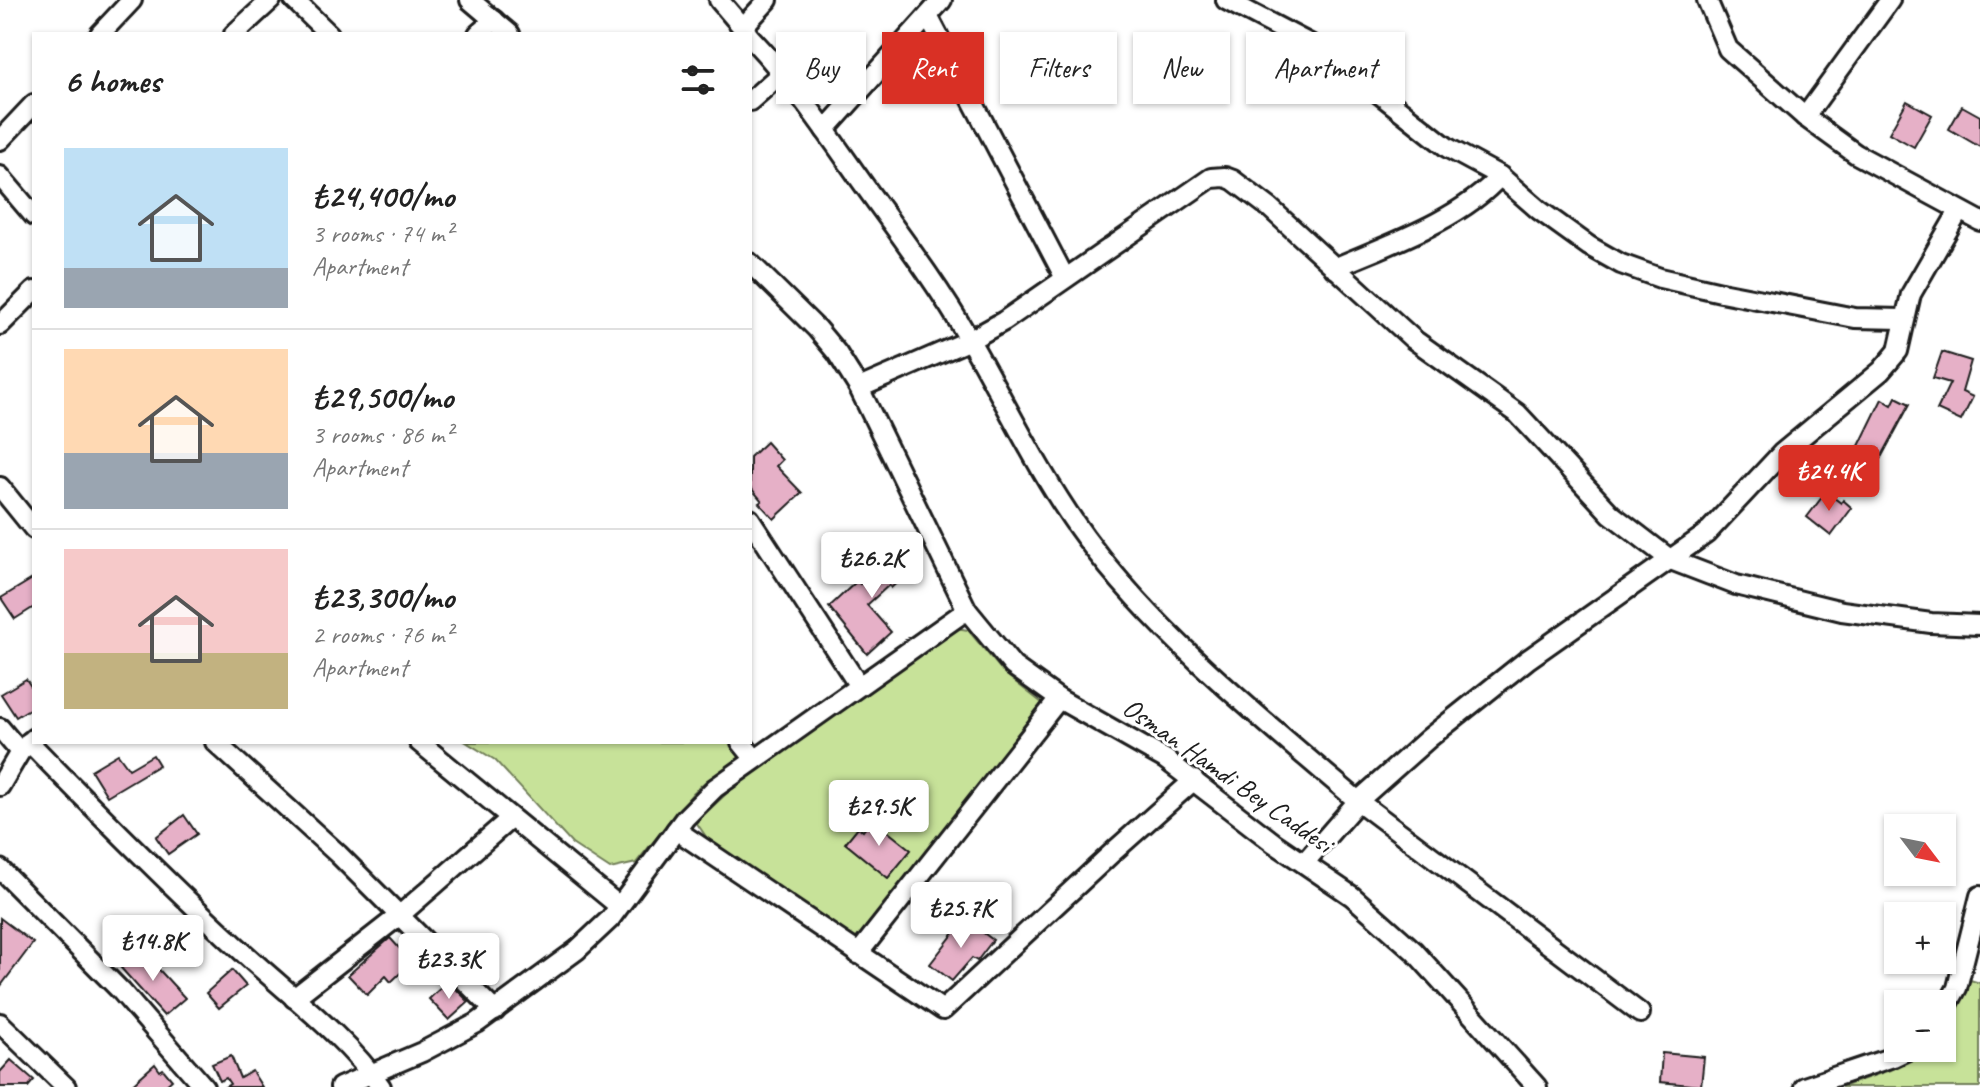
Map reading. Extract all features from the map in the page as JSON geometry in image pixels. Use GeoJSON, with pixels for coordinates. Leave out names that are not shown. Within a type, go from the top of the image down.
{"type":"FeatureCollection","features":[{"type":"Feature","properties":{"kind":"street"},"geometry":{"type":"LineString","coordinates":[[102,32],[132,0]]}},
{"type":"Feature","properties":{"kind":"street"},"geometry":{"type":"LineString","coordinates":[[236,32],[271,0]]}},
{"type":"Feature","properties":{"kind":"street"},"geometry":{"type":"LineString","coordinates":[[294,0],[327,32]]}},
{"type":"Feature","properties":{"kind":"street"},"geometry":{"type":"LineString","coordinates":[[719,0],[745,32]]}},
{"type":"Feature","properties":{"kind":"street"},"geometry":{"type":"LineString","coordinates":[[747,32],[768,0]]}},
{"type":"Feature","properties":{"kind":"street"},"geometry":{"type":"LineString","coordinates":[[825,130],[942,0]]}},
{"type":"Feature","properties":{"kind":"street"},"geometry":{"type":"LineString","coordinates":[[1226,0],[1329,54],[1448,148],[1500,176],[1539,210],[1589,246],[1621,264],[1660,278],[1855,318],[1903,319]]}},
{"type":"Feature","properties":{"kind":"street"},"geometry":{"type":"LineString","coordinates":[[1707,0],[1728,49],[1805,117],[1856,154],[1980,221]]}},
{"type":"Feature","properties":{"kind":"street"},"geometry":{"type":"LineString","coordinates":[[1805,117],[1890,0]]}},
{"type":"Feature","properties":{"kind":"street"},"geometry":{"type":"LineString","coordinates":[[478,2],[508,32]]}},
{"type":"Feature","properties":{"kind":"street"},"geometry":{"type":"LineString","coordinates":[[928,16],[1065,278]]}},
{"type":"Feature","properties":{"kind":"street"},"geometry":{"type":"LineString","coordinates":[[480,32],[494,20]]}},
{"type":"Feature","properties":{"kind":"street"},"geometry":{"type":"LineString","coordinates":[[752,39],[776,65]]}},
{"type":"Feature","properties":{"kind":"street"},"geometry":{"type":"LineString","coordinates":[[752,99],[776,78]]}},
{"type":"Feature","properties":{"kind":"street"},"geometry":{"type":"LineString","coordinates":[[806,104],[938,288],[1058,496],[1086,540],[1110,568],[1210,671],[1358,801],[1640,1013]]}},
{"type":"Feature","properties":{"kind":"street"},"geometry":{"type":"LineString","coordinates":[[0,140],[32,106]]}},
{"type":"Feature","properties":{"kind":"street"},"geometry":{"type":"LineString","coordinates":[[0,176],[32,214]]}},
{"type":"Feature","properties":{"kind":"street"},"geometry":{"type":"LineString","coordinates":[[859,388],[970,340],[1004,321],[1203,182],[1217,176],[1225,177],[1244,188],[1429,352],[1517,413],[1611,514],[1671,560],[1736,585],[1842,611],[1931,623],[1980,625]]}},
{"type":"Feature","properties":{"kind":"street"},"geometry":{"type":"LineString","coordinates":[[1334,268],[1437,221],[1481,195],[1500,176]]}},
{"type":"Feature","properties":{"kind":"street"},"geometry":{"type":"LineString","coordinates":[[1304,863],[1358,801],[1429,738],[1527,660],[1706,534],[1782,453],[1890,362],[1898,351],[1908,300],[1959,211]]}},
{"type":"Feature","properties":{"kind":"street","name":"Osman Hamdi Bey Caddesi"},"geometry":{"type":"LineString","coordinates":[[752,265],[829,342],[859,388],[967,610],[1013,666],[1059,699],[1113,728],[1194,780],[1263,835],[1352,896],[1403,939],[1537,1087]]}},
{"type":"Feature","properties":{"kind":"street"},"geometry":{"type":"LineString","coordinates":[[0,325],[32,293]]}},
{"type":"Feature","properties":{"kind":"street"},"geometry":{"type":"LineString","coordinates":[[0,487],[32,527]]}},
{"type":"Feature","properties":{"kind":"street"},"geometry":{"type":"LineString","coordinates":[[752,522],[859,686]]}},
{"type":"Feature","properties":{"kind":"street"},"geometry":{"type":"LineString","coordinates":[[340,1087],[377,1080],[456,1035],[495,1011],[577,950],[619,906],[700,802],[754,758],[967,610]]}},
{"type":"Feature","properties":{"kind":"street"},"geometry":{"type":"LineString","coordinates":[[858,954],[1059,699]]}},
{"type":"Feature","properties":{"kind":"street"},"geometry":{"type":"LineString","coordinates":[[0,728],[28,744],[377,1080]]}},
{"type":"Feature","properties":{"kind":"street"},"geometry":{"type":"LineString","coordinates":[[0,786],[28,744]]}},
{"type":"Feature","properties":{"kind":"street"},"geometry":{"type":"LineString","coordinates":[[217,744],[338,854],[495,1011]]}},
{"type":"Feature","properties":{"kind":"street"},"geometry":{"type":"LineString","coordinates":[[421,744],[619,906]]}},
{"type":"Feature","properties":{"kind":"street"},"geometry":{"type":"LineString","coordinates":[[743,744],[754,758]]}},
{"type":"Feature","properties":{"kind":"street"},"geometry":{"type":"LineString","coordinates":[[676,830],[943,1010],[1194,780]]}},
{"type":"Feature","properties":{"kind":"street"},"geometry":{"type":"LineString","coordinates":[[294,998],[400,915],[511,818]]}},
{"type":"Feature","properties":{"kind":"street"},"geometry":{"type":"LineString","coordinates":[[0,869],[121,991],[204,1087]]}},
{"type":"Feature","properties":{"kind":"street"},"geometry":{"type":"LineString","coordinates":[[1956,990],[1980,896]]}},
{"type":"Feature","properties":{"kind":"street"},"geometry":{"type":"LineString","coordinates":[[0,1023],[66,1087]]}},
{"type":"Feature","properties":{"kind":"street"},"geometry":{"type":"LineString","coordinates":[[1804,1087],[1884,1060]]}},
{"type":"Feature","properties":{"kind":"green space"},"geometry":{"type":"Polygon","coordinates":[[[956,628],[968,630],[1004,673],[1042,703],[857,942],[709,841],[696,822],[742,779],[956,628]]]}},
{"type":"Feature","properties":{"kind":"green space"},"geometry":{"type":"Polygon","coordinates":[[[469,744],[731,744],[741,760],[707,780],[693,793],[636,863],[610,869],[572,844],[495,760],[469,744]]]}},
{"type":"Feature","properties":{"kind":"green space"},"geometry":{"type":"Polygon","coordinates":[[[1970,980],[1980,983],[1980,1087],[1841,1087],[1890,1070],[1903,1062],[1956,1062],[1956,1012],[1970,980]]]}},
{"type":"Feature","properties":{"kind":"building"},"geometry":{"type":"Polygon","coordinates":[[[1907,101],[1932,115],[1914,147],[1889,133],[1907,101]]]}},
{"type":"Feature","properties":{"kind":"building"},"geometry":{"type":"Polygon","coordinates":[[[1962,106],[1980,116],[1980,147],[1949,129],[1962,106]]]}},
{"type":"Feature","properties":{"kind":"building"},"geometry":{"type":"Polygon","coordinates":[[[1942,352],[1971,361],[1962,392],[1973,397],[1961,421],[1937,410],[1950,383],[1933,378],[1942,352]]]}},
{"type":"Feature","properties":{"kind":"building"},"geometry":{"type":"Polygon","coordinates":[[[1896,397],[1910,404],[1868,482],[1842,468],[1850,451],[1854,452],[1859,446],[1882,399],[1892,405],[1896,397]]]}},
{"type":"Feature","properties":{"kind":"building"},"geometry":{"type":"Polygon","coordinates":[[[766,442],[782,460],[776,466],[802,493],[774,519],[759,503],[762,501],[752,489],[752,455],[766,442]]]}},
{"type":"Feature","properties":{"kind":"building"},"geometry":{"type":"Polygon","coordinates":[[[1826,492],[1852,508],[1831,536],[1807,517],[1826,492]]]}},
{"type":"Feature","properties":{"kind":"building"},"geometry":{"type":"Polygon","coordinates":[[[904,544],[920,562],[867,605],[891,632],[867,654],[829,607],[904,544]]]}},
{"type":"Feature","properties":{"kind":"building"},"geometry":{"type":"Polygon","coordinates":[[[32,579],[32,608],[15,619],[1,598],[32,579]]]}},
{"type":"Feature","properties":{"kind":"building"},"geometry":{"type":"Polygon","coordinates":[[[26,679],[32,688],[32,707],[16,717],[1,694],[26,679]]]}},
{"type":"Feature","properties":{"kind":"building"},"geometry":{"type":"Polygon","coordinates":[[[118,754],[129,769],[153,755],[159,765],[107,796],[91,770],[118,754]]]}},
{"type":"Feature","properties":{"kind":"building"},"geometry":{"type":"Polygon","coordinates":[[[184,815],[197,834],[168,854],[156,837],[184,815]]]}},
{"type":"Feature","properties":{"kind":"building"},"geometry":{"type":"Polygon","coordinates":[[[872,819],[911,850],[888,878],[845,843],[858,827],[863,831],[872,819]]]}},
{"type":"Feature","properties":{"kind":"building"},"geometry":{"type":"Polygon","coordinates":[[[0,918],[33,943],[0,987],[0,918]]]}},
{"type":"Feature","properties":{"kind":"building"},"geometry":{"type":"Polygon","coordinates":[[[965,919],[993,940],[977,961],[972,958],[952,981],[930,964],[965,919]]]}},
{"type":"Feature","properties":{"kind":"building"},"geometry":{"type":"Polygon","coordinates":[[[390,938],[412,962],[391,982],[386,976],[367,995],[348,975],[390,938]]]}},
{"type":"Feature","properties":{"kind":"building"},"geometry":{"type":"Polygon","coordinates":[[[142,951],[185,998],[164,1016],[121,968],[142,951]]]}},
{"type":"Feature","properties":{"kind":"building"},"geometry":{"type":"Polygon","coordinates":[[[232,970],[246,986],[219,1008],[206,993],[232,970]]]}},
{"type":"Feature","properties":{"kind":"building"},"geometry":{"type":"Polygon","coordinates":[[[448,981],[469,1002],[449,1020],[429,999],[448,981]]]}},
{"type":"Feature","properties":{"kind":"building"},"geometry":{"type":"Polygon","coordinates":[[[1662,1053],[1704,1057],[1701,1086],[1660,1082],[1662,1053]]]}},
{"type":"Feature","properties":{"kind":"building"},"geometry":{"type":"Polygon","coordinates":[[[231,1056],[240,1078],[252,1071],[262,1087],[225,1087],[230,1084],[226,1078],[220,1081],[212,1064],[231,1056]]]}},
{"type":"Feature","properties":{"kind":"building"},"geometry":{"type":"Polygon","coordinates":[[[11,1060],[34,1080],[28,1087],[0,1087],[0,1072],[11,1060]]]}},
{"type":"Feature","properties":{"kind":"building"},"geometry":{"type":"Polygon","coordinates":[[[155,1064],[172,1080],[164,1087],[129,1087],[155,1064]]]}}]}
